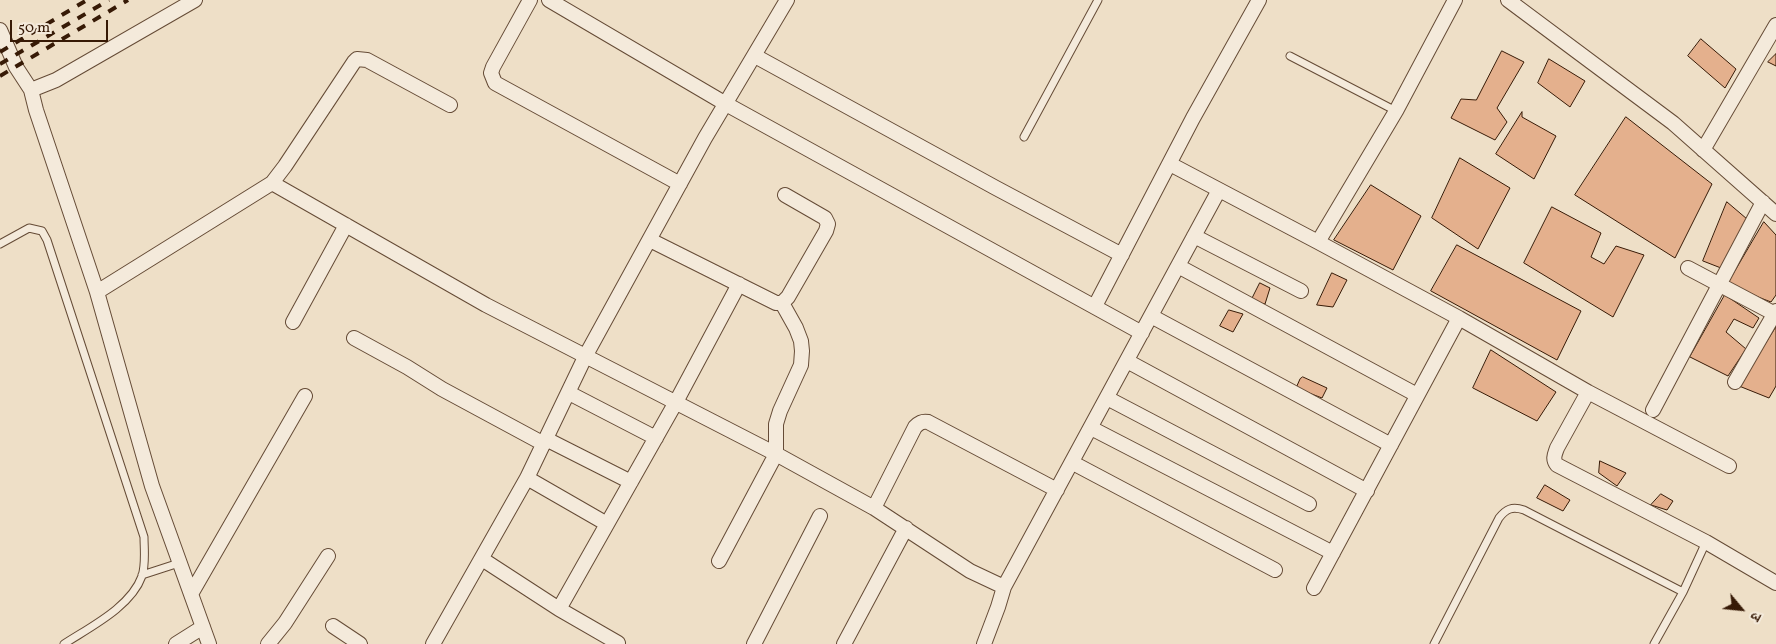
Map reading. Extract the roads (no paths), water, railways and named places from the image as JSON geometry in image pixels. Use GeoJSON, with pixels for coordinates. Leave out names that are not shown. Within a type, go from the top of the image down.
{"type":"FeatureCollection","features":[{"type":"Feature","properties":{"kind":"street"},"geometry":{"type":"LineString","coordinates":[[30,90],[56,80],[195,0]]}},
{"type":"Feature","properties":{"kind":"street"},"geometry":{"type":"LineString","coordinates":[[530,0],[493,67],[491,73],[495,84],[680,184]]}},
{"type":"Feature","properties":{"kind":"street"},"geometry":{"type":"LineString","coordinates":[[549,0],[726,104],[1142,332]]}},
{"type":"Feature","properties":{"kind":"street"},"geometry":{"type":"LineString","coordinates":[[433,644],[527,478],[586,355],[705,138],[787,0]]}},
{"type":"Feature","properties":{"kind":"street"},"geometry":{"type":"LineString","coordinates":[[1095,306],[1259,0]]}},
{"type":"Feature","properties":{"kind":"street"},"geometry":{"type":"LineString","coordinates":[[1318,242],[1396,111],[1455,0]]}},
{"type":"Feature","properties":{"kind":"street"},"geometry":{"type":"LineString","coordinates":[[1508,0],[1673,123],[1776,214]]}},
{"type":"Feature","properties":{"kind":"street"},"geometry":{"type":"LineString","coordinates":[[1703,150],[1776,25]]}},
{"type":"Feature","properties":{"kind":"street"},"geometry":{"type":"LineString","coordinates":[[0,30],[16,67],[30,90],[98,292],[152,486],[209,644]]}},
{"type":"Feature","properties":{"kind":"street"},"geometry":{"type":"LineString","coordinates":[[755,56],[1122,255]]}},
{"type":"Feature","properties":{"kind":"street"},"geometry":{"type":"LineString","coordinates":[[98,292],[272,183],[286,166],[357,59],[367,60],[450,105]]}},
{"type":"Feature","properties":{"kind":"street"},"geometry":{"type":"LineString","coordinates":[[1170,164],[1459,318],[1588,392],[1729,466]]}},
{"type":"Feature","properties":{"kind":"street"},"geometry":{"type":"LineString","coordinates":[[272,183],[486,305],[776,454],[874,508],[970,571],[1004,587]]}},
{"type":"Feature","properties":{"kind":"street"},"geometry":{"type":"LineString","coordinates":[[984,644],[1004,587],[1073,463],[1219,190]]}},
{"type":"Feature","properties":{"kind":"street"},"geometry":{"type":"LineString","coordinates":[[650,240],[776,303],[782,303],[788,297],[826,231],[828,224],[826,218],[785,196]]}},
{"type":"Feature","properties":{"kind":"street"},"geometry":{"type":"LineString","coordinates":[[1653,410],[1763,202]]}},
{"type":"Feature","properties":{"kind":"street"},"geometry":{"type":"LineString","coordinates":[[293,322],[346,225]]}},
{"type":"Feature","properties":{"kind":"street"},"geometry":{"type":"LineString","coordinates":[[1194,236],[1301,291]]}},
{"type":"Feature","properties":{"kind":"street"},"geometry":{"type":"LineString","coordinates":[[1178,266],[1417,395]]}},
{"type":"Feature","properties":{"kind":"street"},"geometry":{"type":"LineString","coordinates":[[1688,268],[1775,312],[1735,382]]}},
{"type":"Feature","properties":{"kind":"street"},"geometry":{"type":"LineString","coordinates":[[559,608],[676,402],[739,284]]}},
{"type":"Feature","properties":{"kind":"street"},"geometry":{"type":"LineString","coordinates":[[718,561],[776,454],[776,424],[801,365],[801,341],[782,303]]}},
{"type":"Feature","properties":{"kind":"street"},"geometry":{"type":"LineString","coordinates":[[1151,316],[1391,445]]}},
{"type":"Feature","properties":{"kind":"street"},"geometry":{"type":"LineString","coordinates":[[1314,588],[1459,318]]}},
{"type":"Feature","properties":{"kind":"street"},"geometry":{"type":"LineString","coordinates":[[354,338],[442,389],[545,442],[630,482]]}},
{"type":"Feature","properties":{"kind":"street"},"geometry":{"type":"LineString","coordinates":[[1127,361],[1367,491]]}},
{"type":"Feature","properties":{"kind":"street"},"geometry":{"type":"LineString","coordinates":[[1588,392],[1557,448],[1554,462],[1706,542],[1776,583]]}},
{"type":"Feature","properties":{"kind":"street"},"geometry":{"type":"LineString","coordinates":[[569,393],[656,438]]}},
{"type":"Feature","properties":{"kind":"street"},"geometry":{"type":"LineString","coordinates":[[191,594],[305,396]]}},
{"type":"Feature","properties":{"kind":"street"},"geometry":{"type":"LineString","coordinates":[[1107,398],[1309,504]]}},
{"type":"Feature","properties":{"kind":"street"},"geometry":{"type":"LineString","coordinates":[[874,508],[915,427],[919,423],[924,422],[928,422],[1057,490]]}},
{"type":"Feature","properties":{"kind":"street"},"geometry":{"type":"LineString","coordinates":[[1091,428],[1333,553]]}},
{"type":"Feature","properties":{"kind":"street"},"geometry":{"type":"LineString","coordinates":[[1073,463],[1275,570]]}},
{"type":"Feature","properties":{"kind":"street"},"geometry":{"type":"LineString","coordinates":[[527,478],[607,524]]}},
{"type":"Feature","properties":{"kind":"street"},"geometry":{"type":"LineString","coordinates":[[754,644],[820,516]]}},
{"type":"Feature","properties":{"kind":"street"},"geometry":{"type":"LineString","coordinates":[[844,644],[906,528]]}},
{"type":"Feature","properties":{"kind":"street"},"geometry":{"type":"LineString","coordinates":[[268,644],[285,623],[328,556]]}},
{"type":"Feature","properties":{"kind":"street"},"geometry":{"type":"LineString","coordinates":[[482,559],[618,643]]}},
{"type":"Feature","properties":{"kind":"street"},"geometry":{"type":"LineString","coordinates":[[333,626],[360,644]]}},
{"type":"Feature","properties":{"kind":"street"},"geometry":{"type":"LineString","coordinates":[[176,644],[203,627]]}},
{"type":"Feature","properties":{"kind":"lane"},"geometry":{"type":"LineString","coordinates":[[1024,137],[1098,0]]}},
{"type":"Feature","properties":{"kind":"lane"},"geometry":{"type":"LineString","coordinates":[[1290,56],[1396,111]]}},
{"type":"Feature","properties":{"kind":"lane"},"geometry":{"type":"LineString","coordinates":[[0,244],[29,228],[42,231],[47,240],[144,537],[142,575],[130,597],[115,610],[64,644]]}},
{"type":"Feature","properties":{"kind":"lane"},"geometry":{"type":"LineString","coordinates":[[1434,644],[1499,518],[1504,511],[1511,508],[1524,510],[1683,592]]}},
{"type":"Feature","properties":{"kind":"lane"},"geometry":{"type":"LineString","coordinates":[[1654,644],[1683,592],[1706,542]]}},
{"type":"Feature","properties":{"kind":"lane"},"geometry":{"type":"LineString","coordinates":[[142,575],[180,563]]}},
{"type":"Feature","properties":{"kind":"railway"},"geometry":{"type":"LineString","coordinates":[[0,52],[87,0]]}},
{"type":"Feature","properties":{"kind":"railway"},"geometry":{"type":"LineString","coordinates":[[0,64],[109,0]]}},
{"type":"Feature","properties":{"kind":"railway"},"geometry":{"type":"LineString","coordinates":[[0,76],[128,0]]}}]}
